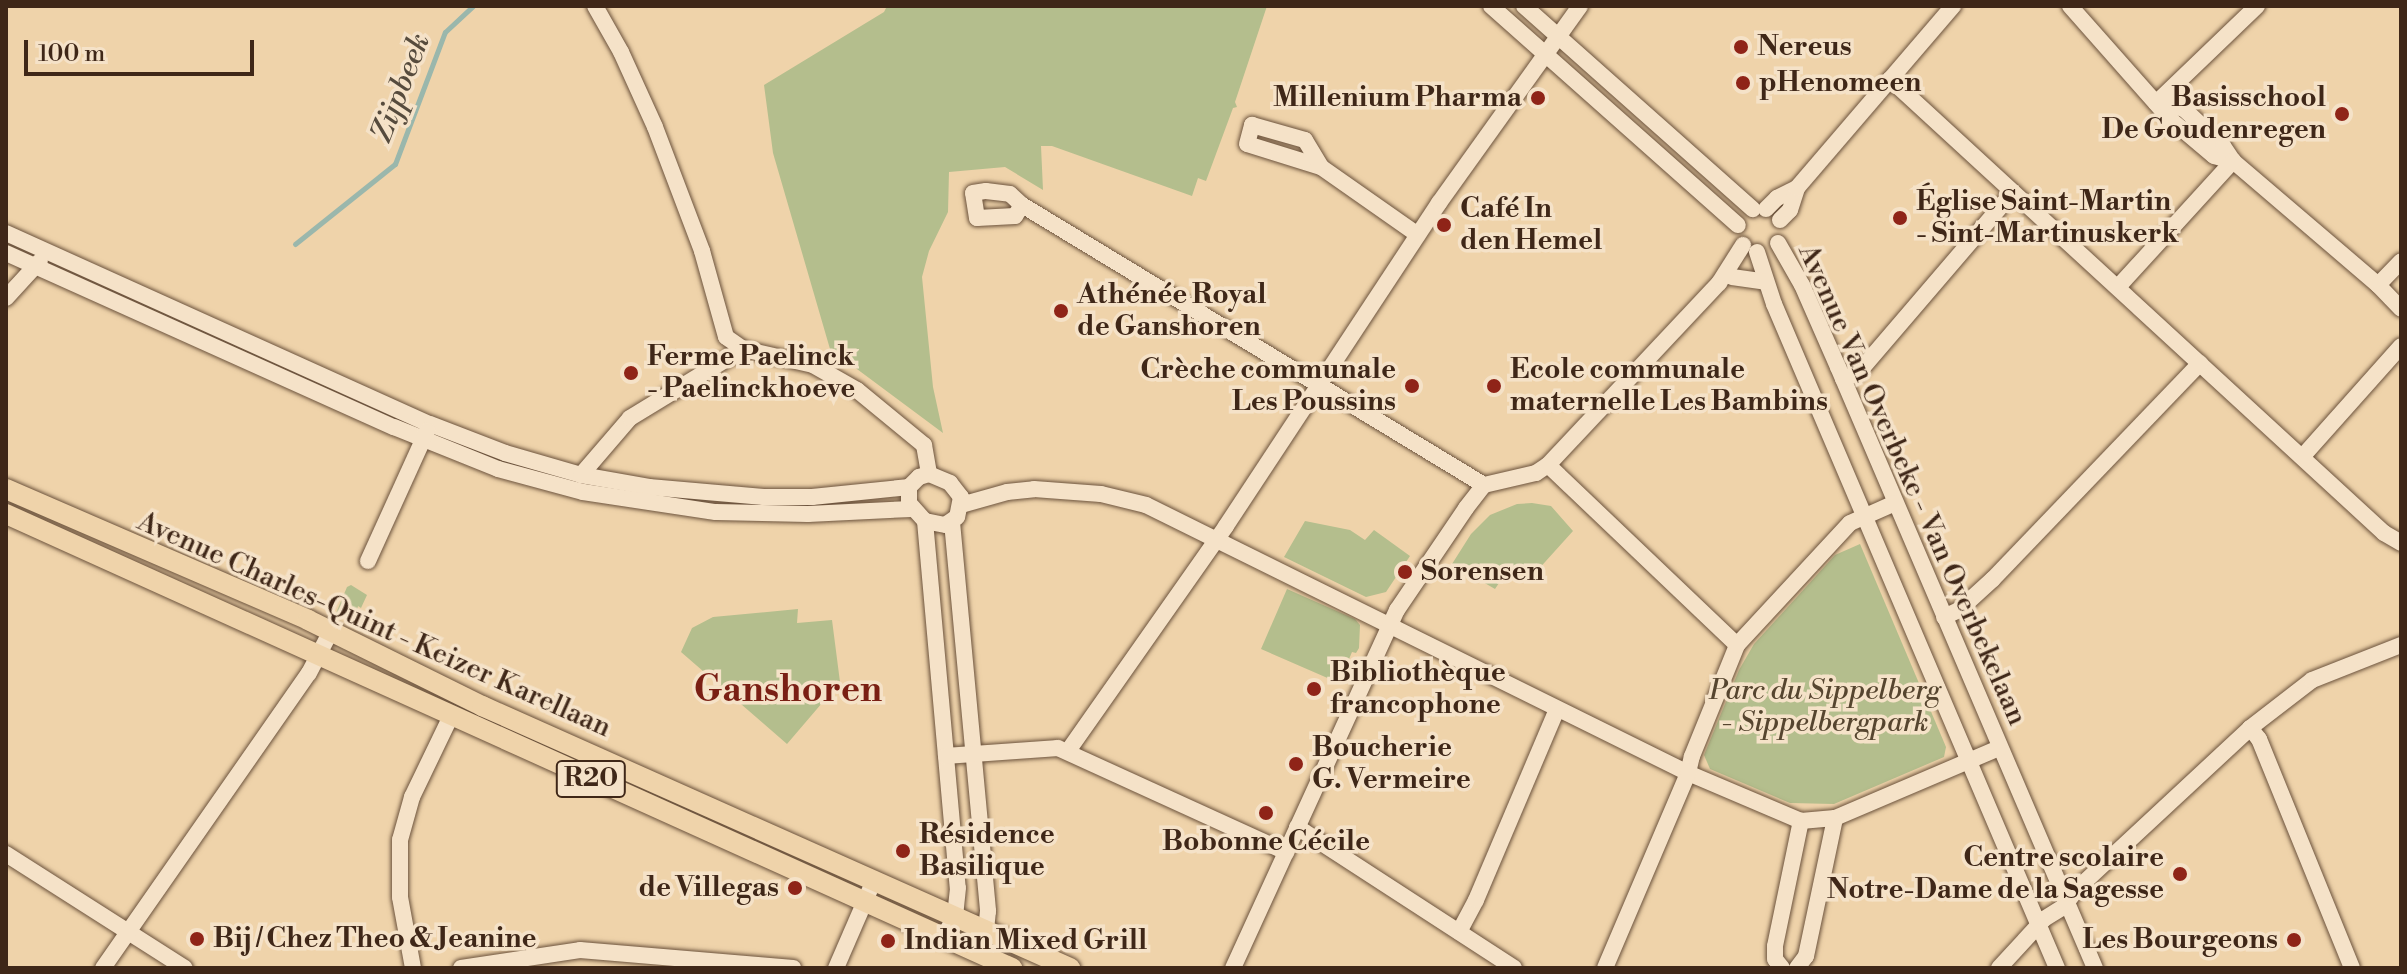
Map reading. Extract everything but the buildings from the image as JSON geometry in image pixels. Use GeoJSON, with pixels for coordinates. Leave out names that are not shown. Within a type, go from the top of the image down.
{"type":"FeatureCollection","features":[{"type":"Feature","properties":{"kind":"main road","name":"Avenue Charles-Quint - Keizer Karellaan"},"geometry":{"type":"LineString","coordinates":[[6,489],[331,631],[482,706],[1070,968]]}},
{"type":"Feature","properties":{"kind":"main road","name":"Avenue Charles-Quint - Keizer Karellaan"},"geometry":{"type":"LineString","coordinates":[[6,514],[1012,968]]}},
{"type":"Feature","properties":{"kind":"street"},"geometry":{"type":"LineString","coordinates":[[595,6],[621,52],[655,127],[702,251],[726,337],[743,349],[813,365],[857,390],[924,445],[929,474]]}},
{"type":"Feature","properties":{"kind":"street"},"geometry":{"type":"LineString","coordinates":[[1491,6],[1738,225],[1750,248]]}},
{"type":"Feature","properties":{"kind":"street"},"geometry":{"type":"LineString","coordinates":[[1524,6],[1760,209],[1780,220]]}},
{"type":"Feature","properties":{"kind":"street"},"geometry":{"type":"LineString","coordinates":[[1068,751],[1408,255],[1418,235],[1580,6]]}},
{"type":"Feature","properties":{"kind":"street"},"geometry":{"type":"LineString","coordinates":[[1780,220],[1790,210],[1797,188],[1953,6]]}},
{"type":"Feature","properties":{"kind":"street"},"geometry":{"type":"LineString","coordinates":[[2070,6],[2170,119],[2214,156],[2233,161],[2378,285],[2401,309]]}},
{"type":"Feature","properties":{"kind":"street"},"geometry":{"type":"LineString","coordinates":[[2156,103],[2257,6]]}},
{"type":"Feature","properties":{"kind":"street"},"geometry":{"type":"LineString","coordinates":[[1890,79],[2384,533],[2401,543]]}},
{"type":"Feature","properties":{"kind":"street"},"geometry":{"type":"LineString","coordinates":[[2118,287],[2233,161]]}},
{"type":"Feature","properties":{"kind":"street"},"geometry":{"type":"LineString","coordinates":[[1321,167],[1418,235]]}},
{"type":"Feature","properties":{"kind":"street"},"geometry":{"type":"LineString","coordinates":[[1738,225],[1797,188]]}},
{"type":"Feature","properties":{"kind":"street"},"geometry":{"type":"LineString","coordinates":[[1843,379],[1858,373],[2013,192]]}},
{"type":"Feature","properties":{"kind":"street"},"geometry":{"type":"LineString","coordinates":[[1022,205],[1484,485]]}},
{"type":"Feature","properties":{"kind":"street"},"geometry":{"type":"LineString","coordinates":[[1750,248],[1769,250],[1778,243],[1782,232],[1780,220]]}},
{"type":"Feature","properties":{"kind":"street"},"geometry":{"type":"LineString","coordinates":[[6,233],[427,432],[498,469],[583,492],[648,504],[761,514],[912,509]]}},
{"type":"Feature","properties":{"kind":"street","name":"Avenue Van Overbeke - Van Overbekelaan"},"geometry":{"type":"LineString","coordinates":[[1778,243],[1802,285],[2095,968]]}},
{"type":"Feature","properties":{"kind":"street"},"geometry":{"type":"LineString","coordinates":[[1233,968],[1401,604],[1484,485],[1536,473],[1548,465],[1726,280],[1750,248]]}},
{"type":"Feature","properties":{"kind":"street","name":"Avenue Van Overbeke - Van Overbekelaan"},"geometry":{"type":"LineString","coordinates":[[1750,248],[2057,968]]}},
{"type":"Feature","properties":{"kind":"street"},"geometry":{"type":"LineString","coordinates":[[6,298],[37,267],[44,249]]}},
{"type":"Feature","properties":{"kind":"street"},"geometry":{"type":"LineString","coordinates":[[6,253],[427,432],[581,475],[649,487],[764,497],[812,497],[909,487],[919,477],[929,474],[941,477],[957,489],[961,505],[952,522],[988,911],[986,929],[975,951]]}},
{"type":"Feature","properties":{"kind":"street"},"geometry":{"type":"LineString","coordinates":[[2378,285],[2401,261]]}},
{"type":"Feature","properties":{"kind":"street"},"geometry":{"type":"LineString","coordinates":[[1726,280],[1766,282]]}},
{"type":"Feature","properties":{"kind":"street"},"geometry":{"type":"LineString","coordinates":[[2303,456],[2401,346]]}},
{"type":"Feature","properties":{"kind":"street"},"geometry":{"type":"LineString","coordinates":[[581,475],[630,418],[743,349]]}},
{"type":"Feature","properties":{"kind":"street"},"geometry":{"type":"LineString","coordinates":[[1944,617],[1959,610],[1993,579],[2200,363]]}},
{"type":"Feature","properties":{"kind":"street"},"geometry":{"type":"LineString","coordinates":[[368,561],[427,432]]}},
{"type":"Feature","properties":{"kind":"street"},"geometry":{"type":"LineString","coordinates":[[1548,465],[1737,645]]}},
{"type":"Feature","properties":{"kind":"street"},"geometry":{"type":"LineString","coordinates":[[909,487],[912,509],[925,521],[935,525],[952,522]]}},
{"type":"Feature","properties":{"kind":"street"},"geometry":{"type":"LineString","coordinates":[[961,505],[1007,492],[1034,489],[1101,494],[1146,505],[1688,773],[1801,821],[1835,818],[1970,760]]}},
{"type":"Feature","properties":{"kind":"street"},"geometry":{"type":"LineString","coordinates":[[1605,968],[1688,773],[1737,645],[1850,523],[1895,503]]}},
{"type":"Feature","properties":{"kind":"street"},"geometry":{"type":"LineString","coordinates":[[925,521],[958,888],[955,916],[944,937]]}},
{"type":"Feature","properties":{"kind":"street"},"geometry":{"type":"LineString","coordinates":[[103,968],[319,655],[331,631]]}},
{"type":"Feature","properties":{"kind":"street"},"geometry":{"type":"LineString","coordinates":[[1999,968],[2250,728],[2312,680],[2401,645]]}},
{"type":"Feature","properties":{"kind":"street"},"geometry":{"type":"LineString","coordinates":[[1459,932],[1476,900],[1557,709]]}},
{"type":"Feature","properties":{"kind":"street"},"geometry":{"type":"LineString","coordinates":[[413,968],[400,897],[400,840],[412,797],[451,716]]}},
{"type":"Feature","properties":{"kind":"street"},"geometry":{"type":"LineString","coordinates":[[2250,728],[2259,739],[2352,968]]}},
{"type":"Feature","properties":{"kind":"street"},"geometry":{"type":"LineString","coordinates":[[946,756],[1058,748],[1286,852]]}},
{"type":"Feature","properties":{"kind":"street","name":"Avenue Van Overbeke - Van Overbekelaan"},"geometry":{"type":"LineString","coordinates":[[1970,760],[1999,748]]}},
{"type":"Feature","properties":{"kind":"street"},"geometry":{"type":"LineString","coordinates":[[1797,968],[1806,956],[1835,818]]}},
{"type":"Feature","properties":{"kind":"street"},"geometry":{"type":"LineString","coordinates":[[1782,968],[1775,959],[1775,946],[1801,821]]}},
{"type":"Feature","properties":{"kind":"street"},"geometry":{"type":"LineString","coordinates":[[1297,827],[1514,968]]}},
{"type":"Feature","properties":{"kind":"street"},"geometry":{"type":"LineString","coordinates":[[6,854],[185,968]]}},
{"type":"Feature","properties":{"kind":"street"},"geometry":{"type":"LineString","coordinates":[[836,968],[874,880]]}},
{"type":"Feature","properties":{"kind":"street"},"geometry":{"type":"LineString","coordinates":[[461,968],[525,962],[580,950],[793,968]]}},
{"type":"Feature","properties":{"kind":"green space"},"geometry":{"type":"Polygon","coordinates":[[[887,6],[1267,6],[1235,102],[1237,107],[1233,108],[1206,181],[1198,178],[1192,196],[1052,146],[1041,146],[1043,190],[1005,167],[949,172],[948,212],[929,251],[922,277],[933,387],[943,433],[830,349],[773,153],[764,85],[884,12],[887,6]]]}},
{"type":"Feature","properties":{"kind":"green space"},"geometry":{"type":"Polygon","coordinates":[[[1517,504],[1551,506],[1573,531],[1527,582],[1507,571],[1495,589],[1452,564],[1471,534],[1490,515],[1517,504]]]}},
{"type":"Feature","properties":{"kind":"green space"},"geometry":{"type":"Polygon","coordinates":[[[1305,521],[1350,530],[1365,540],[1374,530],[1410,556],[1386,592],[1366,597],[1284,557],[1305,521]]]}},
{"type":"Feature","properties":{"kind":"green space","name":"Parc du Sippelberg - Sippelbergpark"},"geometry":{"type":"Polygon","coordinates":[[[1860,544],[1946,747],[1944,757],[1834,804],[1790,803],[1710,769],[1704,755],[1739,670],[1754,644],[1835,555],[1860,544]]]}},
{"type":"Feature","properties":{"kind":"green space"},"geometry":{"type":"Polygon","coordinates":[[[351,585],[367,595],[361,608],[358,606],[355,621],[336,613],[347,587],[351,585]]]}},
{"type":"Feature","properties":{"kind":"green space"},"geometry":{"type":"Polygon","coordinates":[[[1287,589],[1355,619],[1360,625],[1359,648],[1356,653],[1352,652],[1339,683],[1261,649],[1287,589]]]}},
{"type":"Feature","properties":{"kind":"green space"},"geometry":{"type":"Polygon","coordinates":[[[798,609],[797,623],[832,620],[840,682],[787,744],[681,652],[692,628],[713,617],[798,609]]]}},
{"type":"Feature","properties":{"kind":"waterway","name":"Zijpbeek"},"geometry":{"type":"LineString","coordinates":[[295,244],[395,164],[445,32],[473,6]]}},
{"type":"Feature","properties":{"kind":"place","name":"Nereus"},"geometry":{"type":"Point","coordinates":[1741,47]}},
{"type":"Feature","properties":{"kind":"place","name":"pHenomeen"},"geometry":{"type":"Point","coordinates":[1743,83]}},
{"type":"Feature","properties":{"kind":"place","name":"Millenium Pharma"},"geometry":{"type":"Point","coordinates":[1538,98]}},
{"type":"Feature","properties":{"kind":"place","name":"Basisschool De Goudenregen"},"geometry":{"type":"Point","coordinates":[2342,114]}},
{"type":"Feature","properties":{"kind":"place","name":"Église Saint-Martin - Sint-Martinuskerk"},"geometry":{"type":"Point","coordinates":[1900,218]}},
{"type":"Feature","properties":{"kind":"place","name":"Café In den Hemel"},"geometry":{"type":"Point","coordinates":[1444,225]}},
{"type":"Feature","properties":{"kind":"place","name":"Athénée Royal de Ganshoren"},"geometry":{"type":"Point","coordinates":[1061,311]}},
{"type":"Feature","properties":{"kind":"place","name":"Ferme Paelinck - Paelinckhoeve"},"geometry":{"type":"Point","coordinates":[631,373]}},
{"type":"Feature","properties":{"kind":"place","name":"Crèche communale Les Poussins"},"geometry":{"type":"Point","coordinates":[1412,386]}},
{"type":"Feature","properties":{"kind":"place","name":"Ecole communale maternelle Les Bambins"},"geometry":{"type":"Point","coordinates":[1494,386]}},
{"type":"Feature","properties":{"kind":"place","name":"Sorensen"},"geometry":{"type":"Point","coordinates":[1405,572]}},
{"type":"Feature","properties":{"kind":"place","name":"Bibliothèque francophone"},"geometry":{"type":"Point","coordinates":[1314,689]}},
{"type":"Feature","properties":{"kind":"place","name":"Boucherie G. Vermeire"},"geometry":{"type":"Point","coordinates":[1296,764]}},
{"type":"Feature","properties":{"kind":"place","name":"Bobonne Cécile"},"geometry":{"type":"Point","coordinates":[1266,813]}},
{"type":"Feature","properties":{"kind":"place","name":"Résidence Basilique"},"geometry":{"type":"Point","coordinates":[903,851]}},
{"type":"Feature","properties":{"kind":"place","name":"Centre scolaire Notre-Dame de la Sagesse"},"geometry":{"type":"Point","coordinates":[2180,874]}},
{"type":"Feature","properties":{"kind":"place","name":"de Villegas"},"geometry":{"type":"Point","coordinates":[795,888]}},
{"type":"Feature","properties":{"kind":"place","name":"Bij / Chez Theo & Jeanine"},"geometry":{"type":"Point","coordinates":[197,939]}},
{"type":"Feature","properties":{"kind":"place","name":"Les Bourgeons"},"geometry":{"type":"Point","coordinates":[2294,940]}},
{"type":"Feature","properties":{"kind":"place","name":"Indian Mixed Grill"},"geometry":{"type":"Point","coordinates":[888,941]}},
{"type":"Feature","properties":{"kind":"district","name":"Ganshoren"},"geometry":{"type":"Point","coordinates":[788,691]}}]}
